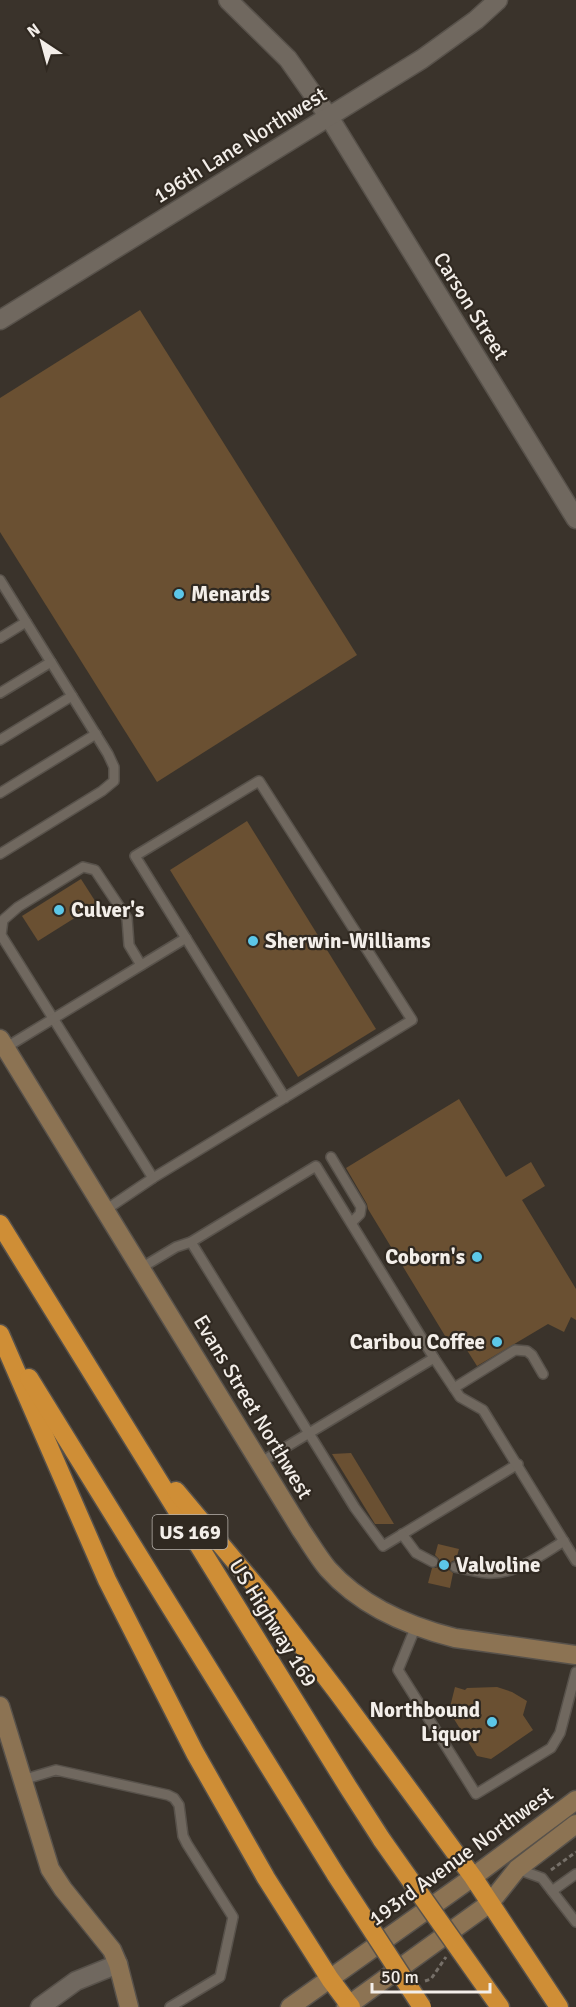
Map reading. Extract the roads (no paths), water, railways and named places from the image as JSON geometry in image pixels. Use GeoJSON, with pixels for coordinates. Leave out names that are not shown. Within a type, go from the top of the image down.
{"type":"FeatureCollection","features":[{"type":"Feature","properties":{"kind":"highway","name":"US Highway 169"},"geometry":{"type":"LineString","coordinates":[[0,1224],[348,1787],[382,1840],[500,2007]]}},
{"type":"Feature","properties":{"kind":"highway"},"geometry":{"type":"LineString","coordinates":[[0,1332],[107,1580],[195,1753],[266,1878],[349,2006]]}},
{"type":"Feature","properties":{"kind":"highway","name":"US 169"},"geometry":{"type":"LineString","coordinates":[[0,1332],[336,1875],[422,2007]]}},
{"type":"Feature","properties":{"kind":"highway"},"geometry":{"type":"LineString","coordinates":[[136,1445],[264,1596],[473,1877],[559,2007]]}},
{"type":"Feature","properties":{"kind":"street","name":"Carson Street"},"geometry":{"type":"LineString","coordinates":[[228,0],[288,59],[328,117],[576,519]]}},
{"type":"Feature","properties":{"kind":"street","name":"196th Lane Northwest"},"geometry":{"type":"LineString","coordinates":[[0,320],[422,59],[476,20],[498,0]]}},
{"type":"Feature","properties":{"kind":"street","name":"Evans Street Northwest"},"geometry":{"type":"LineString","coordinates":[[3,1043],[104,1211],[301,1530],[327,1568],[375,1608],[416,1626],[455,1638],[576,1655]]}},
{"type":"Feature","properties":{"kind":"street"},"geometry":{"type":"LineString","coordinates":[[0,1706],[50,1869],[63,1889],[112,1950],[129,2007]]}},
{"type":"Feature","properties":{"kind":"street","name":"193rd Avenue Northwest"},"geometry":{"type":"LineString","coordinates":[[290,2007],[473,1877],[576,1800]]}},
{"type":"Feature","properties":{"kind":"street","name":"193rd Avenue Northwest"},"geometry":{"type":"LineString","coordinates":[[349,2006],[490,1904],[517,1869],[576,1824]]}},
{"type":"Feature","properties":{"kind":"street"},"geometry":{"type":"LineString","coordinates":[[40,2007],[76,1981],[118,1964]]}},
{"type":"Feature","properties":{"kind":"lane"},"geometry":{"type":"LineString","coordinates":[[0,854],[114,782],[114,767],[96,734],[1,586]]}},
{"type":"Feature","properties":{"kind":"lane"},"geometry":{"type":"LineString","coordinates":[[0,638],[26,622]]}},
{"type":"Feature","properties":{"kind":"lane"},"geometry":{"type":"LineString","coordinates":[[0,693],[51,662]]}},
{"type":"Feature","properties":{"kind":"lane"},"geometry":{"type":"LineString","coordinates":[[0,740],[72,696]]}},
{"type":"Feature","properties":{"kind":"lane"},"geometry":{"type":"LineString","coordinates":[[0,793],[96,734]]}},
{"type":"Feature","properties":{"kind":"lane"},"geometry":{"type":"LineString","coordinates":[[104,1211],[153,1178],[285,1098],[412,1020],[259,781],[135,856],[285,1098]]}},
{"type":"Feature","properties":{"kind":"lane"},"geometry":{"type":"LineString","coordinates":[[141,965],[129,945],[128,918],[95,870],[83,867],[18,907],[3,920],[1,935],[153,1178]]}},
{"type":"Feature","properties":{"kind":"lane"},"geometry":{"type":"LineString","coordinates":[[3,1043],[54,1017],[186,938]]}},
{"type":"Feature","properties":{"kind":"lane"},"geometry":{"type":"LineString","coordinates":[[331,1157],[361,1207],[360,1214],[352,1222]]}},
{"type":"Feature","properties":{"kind":"lane"},"geometry":{"type":"LineString","coordinates":[[141,1268],[176,1246],[191,1242],[316,1166],[434,1358],[460,1397],[483,1410],[576,1561]]}},
{"type":"Feature","properties":{"kind":"lane"},"geometry":{"type":"LineString","coordinates":[[191,1242],[355,1508],[382,1546],[518,1464]]}},
{"type":"Feature","properties":{"kind":"lane"},"geometry":{"type":"LineString","coordinates":[[454,1388],[515,1350],[527,1351],[532,1355],[543,1374]]}},
{"type":"Feature","properties":{"kind":"lane"},"geometry":{"type":"LineString","coordinates":[[261,1462],[434,1358]]}},
{"type":"Feature","properties":{"kind":"lane"},"geometry":{"type":"LineString","coordinates":[[402,1534],[416,1553],[433,1562]]}},
{"type":"Feature","properties":{"kind":"lane"},"geometry":{"type":"LineString","coordinates":[[455,1567],[500,1573],[525,1565],[564,1541]]}},
{"type":"Feature","properties":{"kind":"lane"},"geometry":{"type":"LineString","coordinates":[[416,1626],[398,1671],[476,1794],[551,1748],[556,1742],[576,1672]]}},
{"type":"Feature","properties":{"kind":"lane"},"geometry":{"type":"LineString","coordinates":[[22,1780],[57,1770],[168,1795],[179,1805],[182,1811],[183,1836],[233,1917],[220,1977],[170,2007]]}},
{"type":"Feature","properties":{"kind":"lane"},"geometry":{"type":"LineString","coordinates":[[517,1869],[542,1878],[576,1922]]}},
{"type":"Feature","properties":{"kind":"lane"},"geometry":{"type":"LineString","coordinates":[[552,1891],[576,1874]]}},
{"type":"Feature","properties":{"kind":"place","name":"Menards"},"geometry":{"type":"Point","coordinates":[179,594]}},
{"type":"Feature","properties":{"kind":"place","name":"Culver's"},"geometry":{"type":"Point","coordinates":[59,910]}},
{"type":"Feature","properties":{"kind":"place","name":"Sherwin-Williams"},"geometry":{"type":"Point","coordinates":[253,941]}},
{"type":"Feature","properties":{"kind":"place","name":"Coborn's"},"geometry":{"type":"Point","coordinates":[477,1257]}},
{"type":"Feature","properties":{"kind":"place","name":"Caribou Coffee"},"geometry":{"type":"Point","coordinates":[497,1342]}},
{"type":"Feature","properties":{"kind":"place","name":"Valvoline"},"geometry":{"type":"Point","coordinates":[444,1565]}},
{"type":"Feature","properties":{"kind":"place","name":"Northbound Liquor"},"geometry":{"type":"Point","coordinates":[492,1722]}}]}
